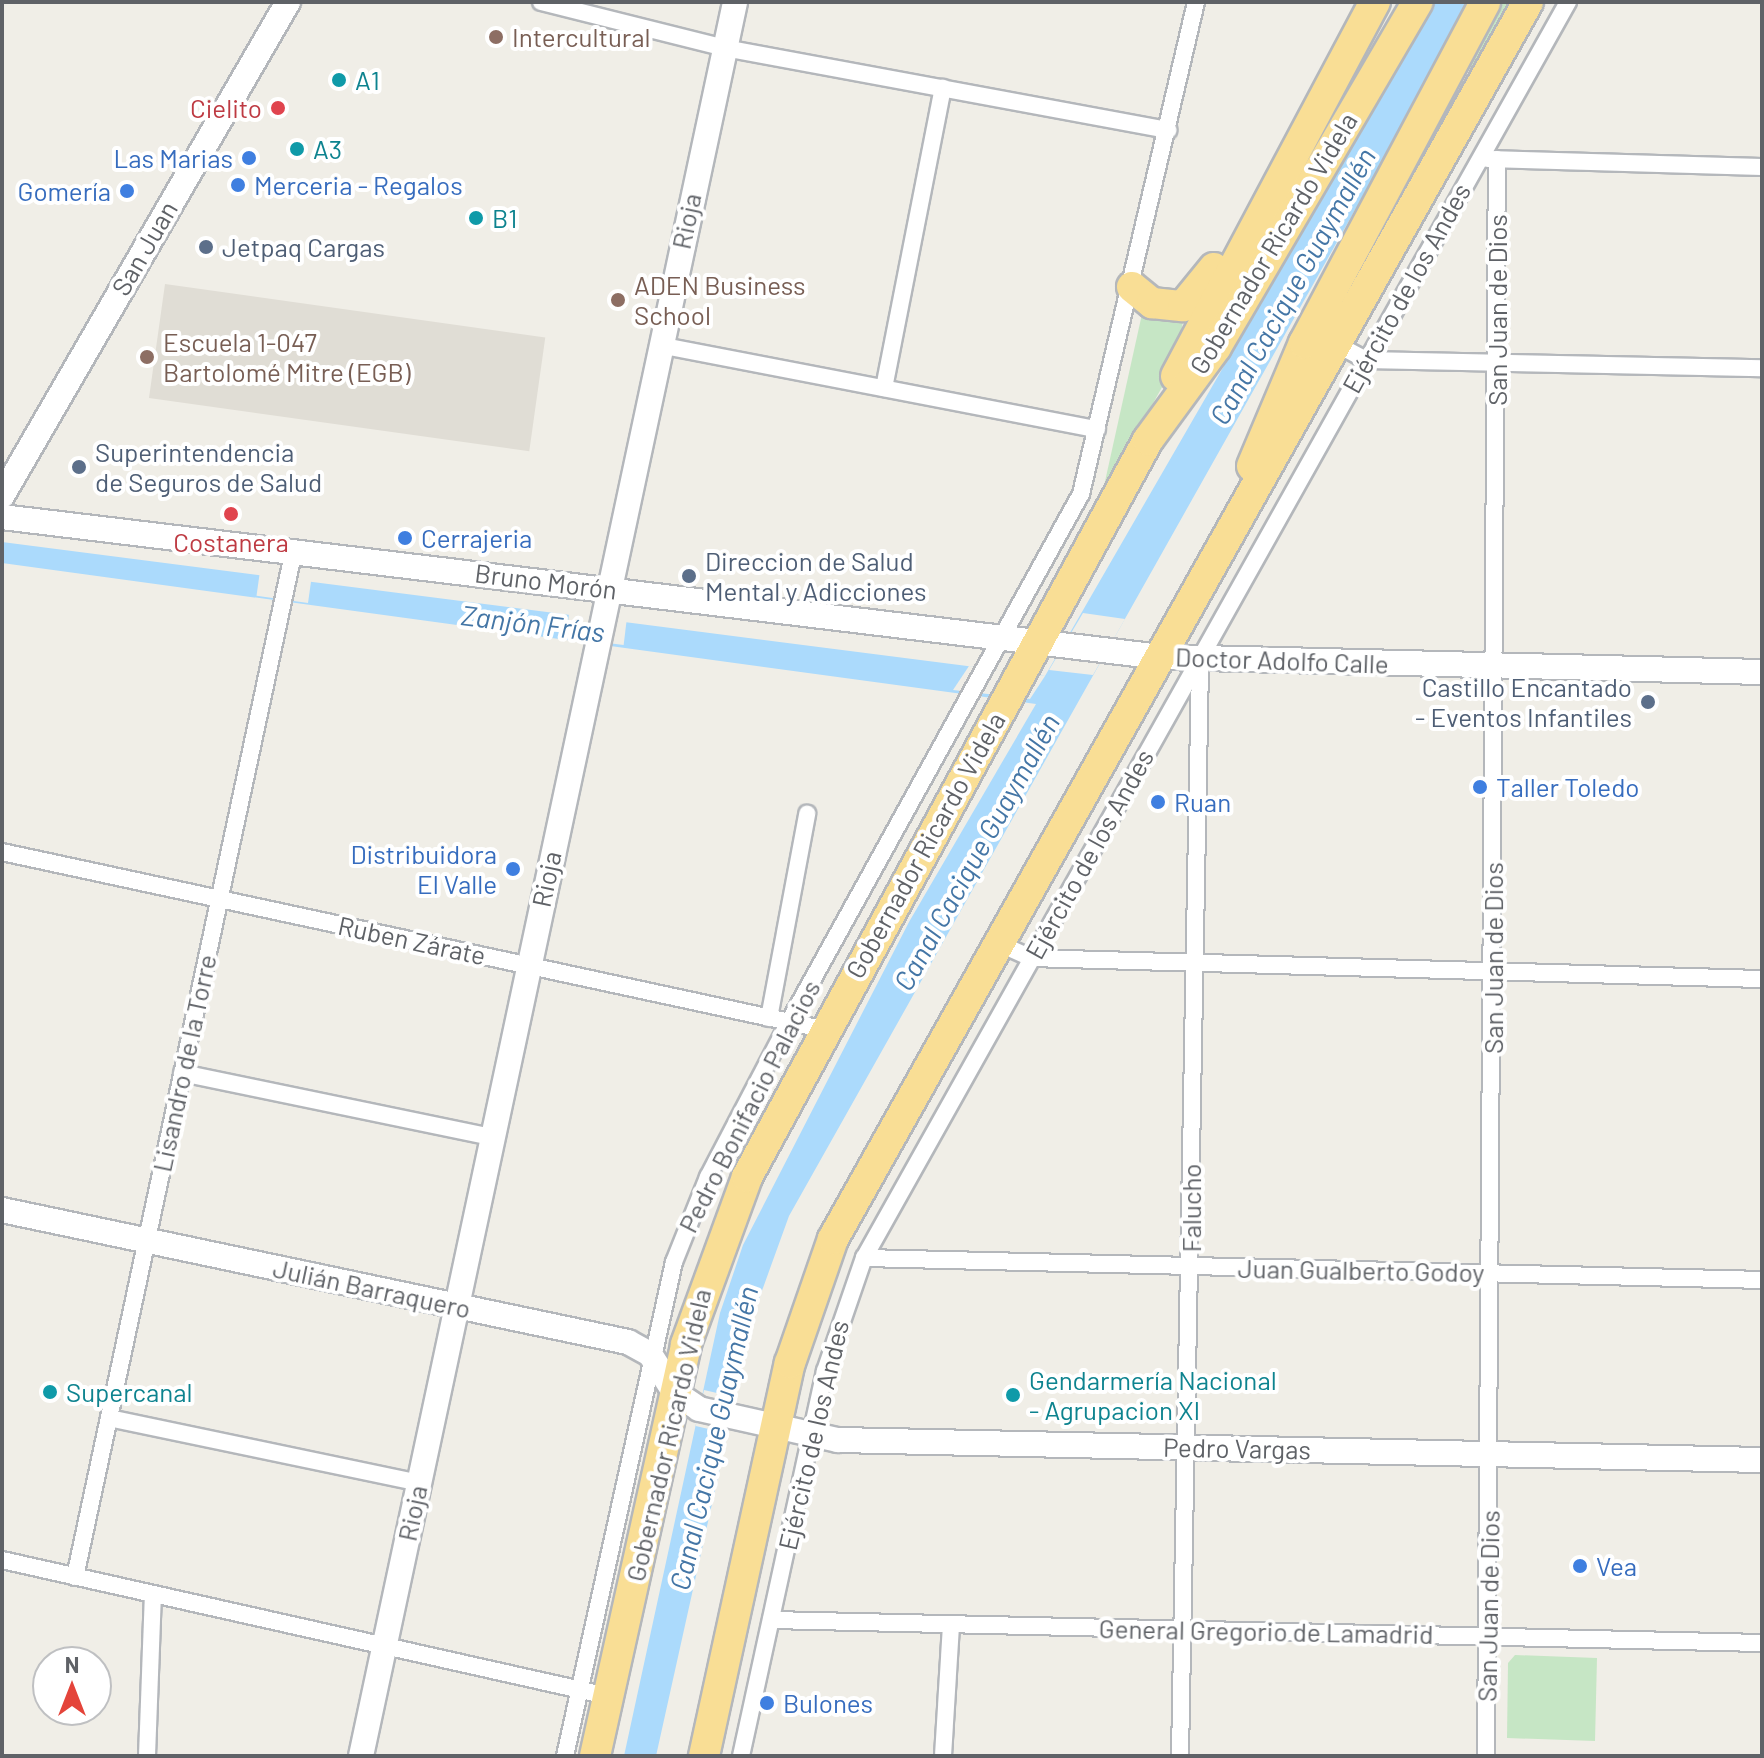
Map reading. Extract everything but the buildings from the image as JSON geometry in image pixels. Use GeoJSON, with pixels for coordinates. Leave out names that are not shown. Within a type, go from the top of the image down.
{"type":"FeatureCollection","features":[{"type":"Feature","properties":{"kind":"highway","name":"Gobernador Ricardo Videla"},"geometry":{"type":"LineString","coordinates":[[595,1756],[674,1392],[727,1218],[822,1029],[1014,685],[1052,643],[1148,440],[1216,347],[1418,2]]}},
{"type":"Feature","properties":{"kind":"highway"},"geometry":{"type":"LineString","coordinates":[[704,1756],[775,1427],[833,1239],[1528,2]]}},
{"type":"Feature","properties":{"kind":"highway"},"geometry":{"type":"LineString","coordinates":[[1148,440],[1371,10]]}},
{"type":"Feature","properties":{"kind":"highway"},"geometry":{"type":"LineString","coordinates":[[1132,287],[1166,306],[1183,306],[1200,293],[1327,66],[1371,10]]}},
{"type":"Feature","properties":{"kind":"highway"},"geometry":{"type":"LineString","coordinates":[[1230,528],[1304,343],[1480,15]]}},
{"type":"Feature","properties":{"kind":"street","name":"San Juan"},"geometry":{"type":"LineString","coordinates":[[2,496],[288,2]]}},
{"type":"Feature","properties":{"kind":"street"},"geometry":{"type":"LineString","coordinates":[[541,2],[725,48],[1168,130]]}},
{"type":"Feature","properties":{"kind":"street","name":"Rioja"},"geometry":{"type":"LineString","coordinates":[[361,1756],[606,590],[735,2]]}},
{"type":"Feature","properties":{"kind":"street","name":"Pedro Bonifacio Palacios"},"geometry":{"type":"LineString","coordinates":[[565,1756],[650,1354],[694,1206],[789,1022],[1008,638],[1081,494],[1132,287],[1196,2]]}},
{"type":"Feature","properties":{"kind":"street","name":"Ejército de los Andes"},"geometry":{"type":"LineString","coordinates":[[741,1756],[811,1435],[843,1306],[864,1258],[1568,2]]}},
{"type":"Feature","properties":{"kind":"street"},"geometry":{"type":"LineString","coordinates":[[884,388],[943,88]]}},
{"type":"Feature","properties":{"kind":"street"},"geometry":{"type":"LineString","coordinates":[[1479,159],[1762,167]]}},
{"type":"Feature","properties":{"kind":"street","name":"San Juan de Dios"},"geometry":{"type":"LineString","coordinates":[[1486,1756],[1496,666],[1497,159]]}},
{"type":"Feature","properties":{"kind":"street"},"geometry":{"type":"LineString","coordinates":[[659,345],[1097,429]]}},
{"type":"Feature","properties":{"kind":"street"},"geometry":{"type":"LineString","coordinates":[[1338,345],[1366,360],[1762,368]]}},
{"type":"Feature","properties":{"kind":"street","name":"Bruno Morón"},"geometry":{"type":"LineString","coordinates":[[2,517],[294,549],[1098,649]]}},
{"type":"Feature","properties":{"kind":"street","name":"Lisandro de la Torre"},"geometry":{"type":"LineString","coordinates":[[75,1577],[294,549]]}},
{"type":"Feature","properties":{"kind":"street","name":"Doctor Adolfo Calle"},"geometry":{"type":"LineString","coordinates":[[1098,649],[1200,659],[1762,672]]}},
{"type":"Feature","properties":{"kind":"street","name":"Falucho"},"geometry":{"type":"LineString","coordinates":[[1180,1756],[1187,1629],[1193,963],[1200,659]]}},
{"type":"Feature","properties":{"kind":"street"},"geometry":{"type":"LineString","coordinates":[[769,1018],[807,814]]}},
{"type":"Feature","properties":{"kind":"street","name":"Ruben Zárate"},"geometry":{"type":"LineString","coordinates":[[2,852],[822,1029]]}},
{"type":"Feature","properties":{"kind":"street"},"geometry":{"type":"LineString","coordinates":[[1000,944],[1031,958],[1762,979]]}},
{"type":"Feature","properties":{"kind":"street"},"geometry":{"type":"LineString","coordinates":[[182,1073],[491,1137]]}},
{"type":"Feature","properties":{"kind":"street","name":"Julián Barraquero"},"geometry":{"type":"LineString","coordinates":[[2,1210],[628,1342],[650,1354]]}},
{"type":"Feature","properties":{"kind":"street","name":"Juan Gualberto Godoy"},"geometry":{"type":"LineString","coordinates":[[864,1258],[1762,1280]]}},
{"type":"Feature","properties":{"kind":"street"},"geometry":{"type":"LineString","coordinates":[[650,1354],[674,1392]]}},
{"type":"Feature","properties":{"kind":"street","name":"Pedro Vargas"},"geometry":{"type":"LineString","coordinates":[[674,1392],[715,1413],[811,1435],[1762,1460]]}},
{"type":"Feature","properties":{"kind":"street"},"geometry":{"type":"LineString","coordinates":[[109,1418],[419,1483]]}},
{"type":"Feature","properties":{"kind":"street"},"geometry":{"type":"LineString","coordinates":[[2,1560],[608,1696]]}},
{"type":"Feature","properties":{"kind":"street"},"geometry":{"type":"LineString","coordinates":[[147,1756],[153,1594]]}},
{"type":"Feature","properties":{"kind":"street","name":"General Gregorio de Lamadrid"},"geometry":{"type":"LineString","coordinates":[[771,1620],[1762,1643]]}},
{"type":"Feature","properties":{"kind":"street"},"geometry":{"type":"LineString","coordinates":[[943,1756],[951,1624]]}},
{"type":"Feature","properties":{"kind":"shaded area"},"geometry":{"type":"Polygon","coordinates":[[[165,284],[545,337],[529,451],[149,398],[165,284]]]}},
{"type":"Feature","properties":{"kind":"green space"},"geometry":{"type":"Polygon","coordinates":[[[1494,2],[1516,2],[1465,82],[1494,2]]]}},
{"type":"Feature","properties":{"kind":"green space"},"geometry":{"type":"Polygon","coordinates":[[[1142,314],[1183,321],[1176,362],[1102,495],[1142,314]]]}},
{"type":"Feature","properties":{"kind":"green space"},"geometry":{"type":"Polygon","coordinates":[[[1515,1655],[1597,1658],[1595,1741],[1507,1738],[1508,1663],[1515,1655]]]}},
{"type":"Feature","properties":{"kind":"water"},"geometry":{"type":"Polygon","coordinates":[[[1434,2],[1472,2],[789,1216],[755,1310],[656,1756],[624,1756],[720,1313],[743,1245],[909,922],[1036,704],[2,563],[2,542],[1045,676],[1434,2]]]}},
{"type":"Feature","properties":{"kind":"pier"},"geometry":{"type":"Polygon","coordinates":[[[260,571],[311,578],[308,603],[257,596],[260,571]]]}},
{"type":"Feature","properties":{"kind":"pier"},"geometry":{"type":"Polygon","coordinates":[[[1083,613],[1125,619],[1093,675],[1049,670],[1083,613]]]}},
{"type":"Feature","properties":{"kind":"pier"},"geometry":{"type":"Polygon","coordinates":[[[569,614],[627,621],[624,645],[566,638],[569,614]]]}},
{"type":"Feature","properties":{"kind":"pier"},"geometry":{"type":"Polygon","coordinates":[[[969,666],[1045,676],[1030,699],[953,690],[969,666]]]}},
{"type":"Feature","properties":{"kind":"pier"},"geometry":{"type":"Polygon","coordinates":[[[704,1390],[735,1397],[727,1433],[696,1426],[704,1390]]]}},
{"type":"Feature","properties":{"kind":"place","name":"Intercultural"},"geometry":{"type":"Point","coordinates":[496,37]}},
{"type":"Feature","properties":{"kind":"place","name":"A1"},"geometry":{"type":"Point","coordinates":[339,80]}},
{"type":"Feature","properties":{"kind":"place","name":"Cielito"},"geometry":{"type":"Point","coordinates":[278,108]}},
{"type":"Feature","properties":{"kind":"place","name":"A3"},"geometry":{"type":"Point","coordinates":[297,149]}},
{"type":"Feature","properties":{"kind":"place","name":"Las Marias"},"geometry":{"type":"Point","coordinates":[249,158]}},
{"type":"Feature","properties":{"kind":"place","name":"Merceria - Regalos"},"geometry":{"type":"Point","coordinates":[238,185]}},
{"type":"Feature","properties":{"kind":"place","name":"Gomería"},"geometry":{"type":"Point","coordinates":[127,191]}},
{"type":"Feature","properties":{"kind":"place","name":"B1"},"geometry":{"type":"Point","coordinates":[476,218]}},
{"type":"Feature","properties":{"kind":"place","name":"Jetpaq Cargas"},"geometry":{"type":"Point","coordinates":[206,247]}},
{"type":"Feature","properties":{"kind":"place","name":"ADEN Business School"},"geometry":{"type":"Point","coordinates":[618,300]}},
{"type":"Feature","properties":{"kind":"place","name":"Escuela 1-047 Bartolomé Mitre (EGB)"},"geometry":{"type":"Point","coordinates":[147,357]}},
{"type":"Feature","properties":{"kind":"place","name":"Superintendencia de Seguros de Salud"},"geometry":{"type":"Point","coordinates":[79,467]}},
{"type":"Feature","properties":{"kind":"place","name":"Costanera"},"geometry":{"type":"Point","coordinates":[231,514]}},
{"type":"Feature","properties":{"kind":"place","name":"Cerrajeria"},"geometry":{"type":"Point","coordinates":[405,538]}},
{"type":"Feature","properties":{"kind":"place","name":"Direccion de Salud Mental y Adicciones"},"geometry":{"type":"Point","coordinates":[689,576]}},
{"type":"Feature","properties":{"kind":"place","name":"Castillo Encantado - Eventos Infantiles"},"geometry":{"type":"Point","coordinates":[1648,702]}},
{"type":"Feature","properties":{"kind":"place","name":"Taller Toledo"},"geometry":{"type":"Point","coordinates":[1480,787]}},
{"type":"Feature","properties":{"kind":"place","name":"Ruan"},"geometry":{"type":"Point","coordinates":[1158,802]}},
{"type":"Feature","properties":{"kind":"place","name":"Distribuidora El Valle"},"geometry":{"type":"Point","coordinates":[513,869]}},
{"type":"Feature","properties":{"kind":"place","name":"Supercanal"},"geometry":{"type":"Point","coordinates":[50,1392]}},
{"type":"Feature","properties":{"kind":"place","name":"Gendarmería Nacional - Agrupacion XI"},"geometry":{"type":"Point","coordinates":[1013,1395]}},
{"type":"Feature","properties":{"kind":"place","name":"Vea"},"geometry":{"type":"Point","coordinates":[1580,1566]}},
{"type":"Feature","properties":{"kind":"place","name":"Bulones"},"geometry":{"type":"Point","coordinates":[767,1703]}},
{"type":"Feature","properties":{"kind":"water label","name":"Canal Cacique Guaymallén"},"geometry":{"type":"Point","coordinates":[1292,286]}},
{"type":"Feature","properties":{"kind":"water label","name":"Zanjón Frías"},"geometry":{"type":"Point","coordinates":[533,623]}},
{"type":"Feature","properties":{"kind":"water label","name":"Canal Cacique Guaymallén"},"geometry":{"type":"Point","coordinates":[976,852]}},
{"type":"Feature","properties":{"kind":"water label","name":"Canal Cacique Guaymallén"},"geometry":{"type":"Point","coordinates":[713,1438]}}]}
